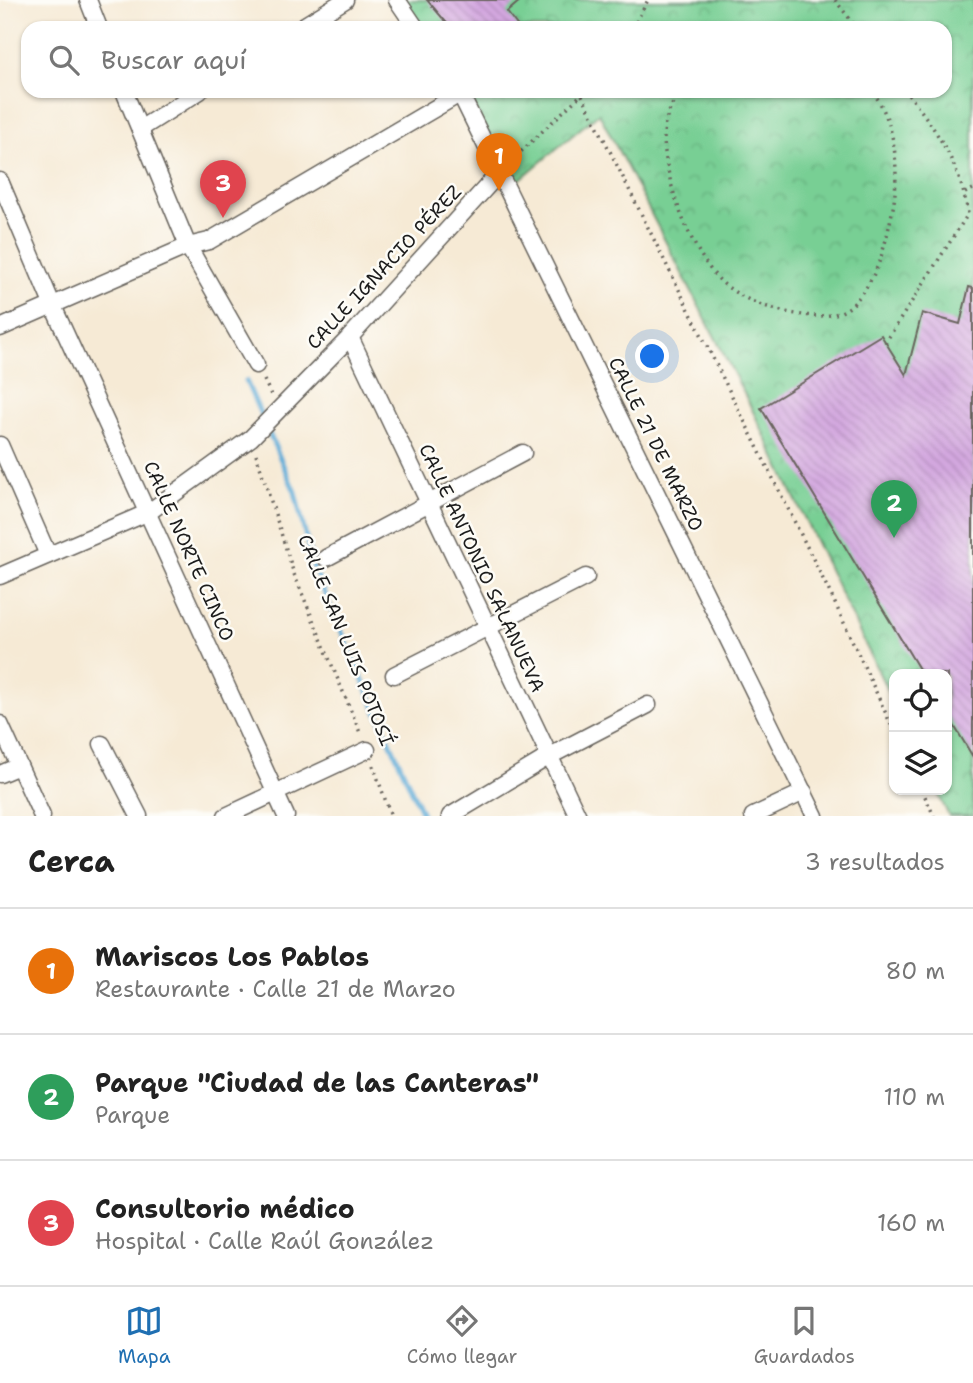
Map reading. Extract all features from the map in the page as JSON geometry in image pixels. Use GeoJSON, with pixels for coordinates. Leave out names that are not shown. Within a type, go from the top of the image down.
{"type":"FeatureCollection","features":[{"type":"Feature","properties":{"kind":"street"},"geometry":{"type":"LineString","coordinates":[[88,0],[96,21]]}},
{"type":"Feature","properties":{"kind":"street"},"geometry":{"type":"LineString","coordinates":[[311,21],[345,0]]}},
{"type":"Feature","properties":{"kind":"street"},"geometry":{"type":"LineString","coordinates":[[397,0],[411,21]]}},
{"type":"Feature","properties":{"kind":"street"},"geometry":{"type":"LineString","coordinates":[[127,98],[188,246],[257,365]]}},
{"type":"Feature","properties":{"kind":"street"},"geometry":{"type":"LineString","coordinates":[[139,129],[189,98]]}},
{"type":"Feature","properties":{"kind":"street"},"geometry":{"type":"LineString","coordinates":[[0,328],[188,246],[209,241],[450,98]]}},
{"type":"Feature","properties":{"kind":"street","name":"CALLE 21 DE MARZO"},"geometry":{"type":"LineString","coordinates":[[463,98],[815,816]]}},
{"type":"Feature","properties":{"kind":"street","name":"CALLE IGNACIO PÉREZ"},"geometry":{"type":"LineString","coordinates":[[0,576],[149,512],[251,438],[350,337],[500,173]]}},
{"type":"Feature","properties":{"kind":"street","name":"CALLE NORTE CINCO"},"geometry":{"type":"LineString","coordinates":[[0,181],[52,304],[286,816]]}},
{"type":"Feature","properties":{"kind":"street","name":"CALLE ANTONIO SALANUEVA"},"geometry":{"type":"LineString","coordinates":[[350,337],[578,816]]}},
{"type":"Feature","properties":{"kind":"street"},"geometry":{"type":"LineString","coordinates":[[0,445],[48,555]]}},
{"type":"Feature","properties":{"kind":"street"},"geometry":{"type":"LineString","coordinates":[[326,558],[430,505],[523,453]]}},
{"type":"Feature","properties":{"kind":"street"},"geometry":{"type":"LineString","coordinates":[[394,675],[586,577]]}},
{"type":"Feature","properties":{"kind":"street"},"geometry":{"type":"LineString","coordinates":[[450,816],[548,757],[648,705]]}},
{"type":"Feature","properties":{"kind":"street"},"geometry":{"type":"LineString","coordinates":[[0,724],[42,816]]}},
{"type":"Feature","properties":{"kind":"street"},"geometry":{"type":"LineString","coordinates":[[102,744],[139,816]]}},
{"type":"Feature","properties":{"kind":"street"},"geometry":{"type":"LineString","coordinates":[[226,816],[367,750]]}},
{"type":"Feature","properties":{"kind":"street"},"geometry":{"type":"LineString","coordinates":[[0,774],[19,766]]}},
{"type":"Feature","properties":{"kind":"street"},"geometry":{"type":"LineString","coordinates":[[753,816],[804,792]]}},
{"type":"Feature","properties":{"kind":"path"},"geometry":{"type":"LineString","coordinates":[[637,21],[648,0]]}},
{"type":"Feature","properties":{"kind":"path"},"geometry":{"type":"LineString","coordinates":[[835,0],[852,21]]}},
{"type":"Feature","properties":{"kind":"path"},"geometry":{"type":"LineString","coordinates":[[500,173],[579,98]]}},
{"type":"Feature","properties":{"kind":"path"},"geometry":{"type":"LineString","coordinates":[[586,98],[889,720]]}},
{"type":"Feature","properties":{"kind":"path"},"geometry":{"type":"LineString","coordinates":[[676,98],[666,124],[664,149],[672,188],[709,269],[729,288],[784,313],[831,316],[851,306],[882,262],[893,207],[895,157],[891,133],[875,98]]}},
{"type":"Feature","properties":{"kind":"path"},"geometry":{"type":"LineString","coordinates":[[885,343],[968,214],[965,193],[951,157],[931,123],[911,98]]}},
{"type":"Feature","properties":{"kind":"path"},"geometry":{"type":"LineString","coordinates":[[965,193],[973,189]]}},
{"type":"Feature","properties":{"kind":"path"},"geometry":{"type":"LineString","coordinates":[[257,365],[273,416]]}},
{"type":"Feature","properties":{"kind":"path","name":"CALLE SAN LUIS POTOSÍ"},"geometry":{"type":"LineString","coordinates":[[251,438],[294,574],[367,750],[391,816]]}},
{"type":"Feature","properties":{"kind":"path"},"geometry":{"type":"LineString","coordinates":[[924,795],[934,816]]}},
{"type":"Feature","properties":{"kind":"green space"},"geometry":{"type":"Polygon","coordinates":[[[398,0],[973,0],[973,816],[949,816],[938,795],[952,795],[952,669],[889,669],[889,694],[748,401],[599,113],[518,181],[464,98],[952,98],[952,21],[412,21],[398,0]]]}},
{"type":"Feature","properties":{"kind":"building"},"geometry":{"type":"Polygon","coordinates":[[[427,0],[521,0],[507,12],[514,21],[445,21],[427,0]]]}},
{"type":"Feature","properties":{"kind":"building"},"geometry":{"type":"Polygon","coordinates":[[[969,287],[973,288],[973,757],[952,722],[952,669],[919,669],[761,408],[881,335],[906,375],[922,313],[960,324],[969,287]]]}},
{"type":"Feature","properties":{"kind":"waterway"},"geometry":{"type":"LineString","coordinates":[[246,381],[295,492],[313,567],[423,816]]}},
{"type":"Feature","properties":{"kind":"place","name":"Mariscos Los Pablos"},"geometry":{"type":"Point","coordinates":[499,191]}},
{"type":"Feature","properties":{"kind":"place","name":"Consultorio médico"},"geometry":{"type":"Point","coordinates":[223,218]}},
{"type":"Feature","properties":{"kind":"place","name":"Parque \"Ciudad de las Canteras\""},"geometry":{"type":"Point","coordinates":[894,538]}}]}
